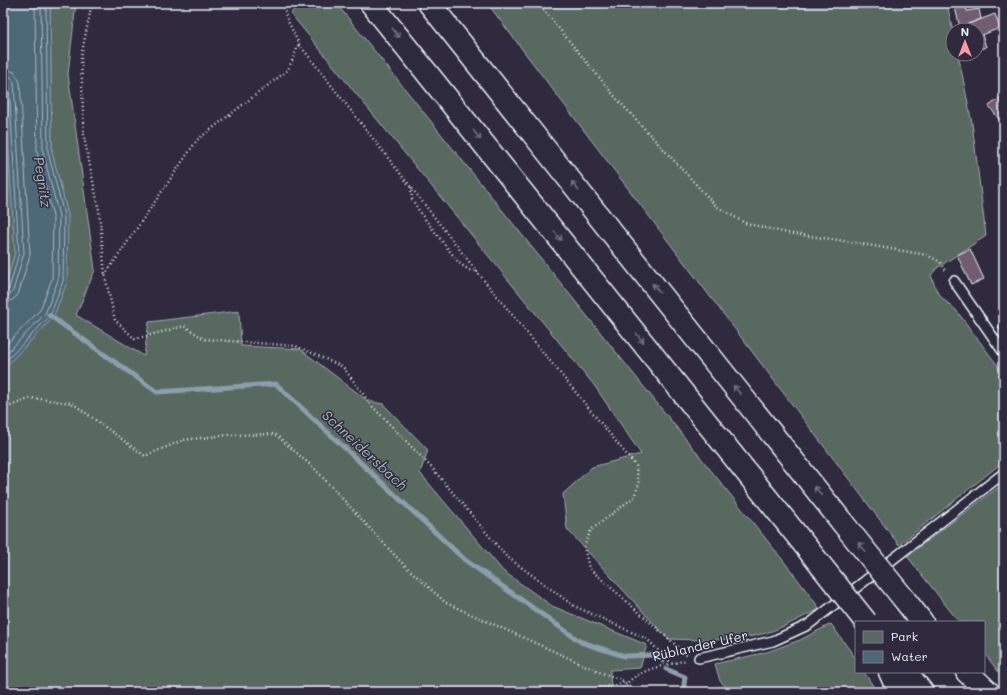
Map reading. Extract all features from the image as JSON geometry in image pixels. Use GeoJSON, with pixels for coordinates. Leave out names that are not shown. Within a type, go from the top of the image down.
{"type":"FeatureCollection","features":[{"type":"Feature","properties":{"kind":"highway"},"geometry":{"type":"LineString","coordinates":[[372,3],[865,621]]}},
{"type":"Feature","properties":{"kind":"highway"},"geometry":{"type":"LineString","coordinates":[[429,3],[921,621]]}},
{"type":"Feature","properties":{"kind":"highway"},"geometry":{"type":"LineString","coordinates":[[890,673],[899,692]]}},
{"type":"Feature","properties":{"kind":"highway"},"geometry":{"type":"LineString","coordinates":[[907,673],[922,692]]}},
{"type":"Feature","properties":{"kind":"highway"},"geometry":{"type":"LineString","coordinates":[[964,673],[978,692]]}},
{"type":"Feature","properties":{"kind":"highway"},"geometry":{"type":"LineString","coordinates":[[968,673],[988,692]]}},
{"type":"Feature","properties":{"kind":"lane"},"geometry":{"type":"LineString","coordinates":[[954,282],[1004,353]]}},
{"type":"Feature","properties":{"kind":"lane","name":"Rüblander Ufer"},"geometry":{"type":"LineString","coordinates":[[695,658],[753,647],[792,633],[820,617],[1004,473]]}},
{"type":"Feature","properties":{"kind":"path"},"geometry":{"type":"LineString","coordinates":[[92,3],[81,57],[84,137],[98,210],[105,276],[114,320],[135,339],[184,326],[204,339],[296,346],[343,367],[372,406],[432,468],[506,556],[574,606],[647,639],[672,664]]}},
{"type":"Feature","properties":{"kind":"path"},"geometry":{"type":"LineString","coordinates":[[284,3],[286,17],[299,44],[478,272],[636,466],[639,484],[634,497],[591,530],[584,547],[589,568],[695,658]]}},
{"type":"Feature","properties":{"kind":"path"},"geometry":{"type":"LineString","coordinates":[[538,3],[617,100],[716,206],[745,223],[787,233],[838,240],[927,256],[940,262],[954,282]]}},
{"type":"Feature","properties":{"kind":"path"},"geometry":{"type":"LineString","coordinates":[[105,276],[197,140],[288,70],[299,44]]}},
{"type":"Feature","properties":{"kind":"path"},"geometry":{"type":"LineString","coordinates":[[411,186],[412,199],[421,214],[459,263],[469,270],[478,272]]}},
{"type":"Feature","properties":{"kind":"path"},"geometry":{"type":"LineString","coordinates":[[3,409],[31,398],[72,403],[145,456],[183,440],[228,435],[275,434],[315,469],[401,562],[446,603],[600,672],[626,682],[621,692]]}},
{"type":"Feature","properties":{"kind":"path","name":"Rüblander Ufer"},"geometry":{"type":"LineString","coordinates":[[584,692],[626,682],[645,671],[695,658]]}},
{"type":"Feature","properties":{"kind":"green space"},"geometry":{"type":"Polygon","coordinates":[[[50,3],[76,3],[68,74],[95,270],[76,315],[144,356],[149,322],[239,311],[241,346],[300,349],[368,401],[383,404],[428,450],[420,473],[503,571],[552,606],[647,645],[640,668],[610,670],[611,692],[3,692],[3,369],[53,318],[68,215],[52,152],[50,3]]]}},
{"type":"Feature","properties":{"kind":"green space"},"geometry":{"type":"Polygon","coordinates":[[[297,3],[336,3],[786,564],[820,609],[780,628],[754,636],[717,640],[668,639],[567,529],[563,494],[592,467],[641,454],[594,385],[291,14],[297,3]]]}},
{"type":"Feature","properties":{"kind":"green space"},"geometry":{"type":"Polygon","coordinates":[[[487,3],[947,3],[951,22],[945,22],[945,62],[960,62],[972,123],[986,236],[937,268],[931,275],[936,289],[943,299],[956,310],[1004,374],[1004,461],[899,545],[487,3]]]}},
{"type":"Feature","properties":{"kind":"green space"},"geometry":{"type":"Polygon","coordinates":[[[3,57],[15,253],[3,293],[5,213],[3,197],[3,57]]]}},
{"type":"Feature","properties":{"kind":"green space"},"geometry":{"type":"Polygon","coordinates":[[[1004,483],[1004,679],[985,654],[985,621],[958,621],[907,556],[1004,483]]]}},
{"type":"Feature","properties":{"kind":"green space"},"geometry":{"type":"Polygon","coordinates":[[[831,624],[855,658],[855,673],[865,673],[877,692],[732,692],[720,681],[715,664],[767,652],[800,640],[831,624]]]}},
{"type":"Feature","properties":{"kind":"water","name":"Pegnitz"},"geometry":{"type":"Polygon","coordinates":[[[3,3],[50,3],[52,152],[68,215],[67,282],[53,318],[3,369],[3,293],[15,253],[3,57],[3,3]]]}},
{"type":"Feature","properties":{"kind":"building"},"geometry":{"type":"Polygon","coordinates":[[[965,3],[967,11],[979,9],[981,19],[973,22],[959,22],[954,4],[965,3]]]}},
{"type":"Feature","properties":{"kind":"building"},"geometry":{"type":"Polygon","coordinates":[[[995,14],[1000,28],[985,34],[985,22],[974,22],[995,14]]]}},
{"type":"Feature","properties":{"kind":"building"},"geometry":{"type":"Polygon","coordinates":[[[1004,95],[1004,126],[989,106],[1004,95]]]}},
{"type":"Feature","properties":{"kind":"building"},"geometry":{"type":"Polygon","coordinates":[[[970,249],[984,279],[971,285],[957,255],[970,249]]]}},
{"type":"Feature","properties":{"kind":"building"},"geometry":{"type":"Polygon","coordinates":[[[1004,322],[1004,336],[998,327],[1004,322]]]}},
{"type":"Feature","properties":{"kind":"building"},"geometry":{"type":"Polygon","coordinates":[[[717,687],[723,687],[730,692],[711,692],[717,687]]]}},
{"type":"Feature","properties":{"kind":"waterway","name":"Schneidersbach"},"geometry":{"type":"LineString","coordinates":[[49,315],[157,392],[276,384],[465,560],[581,642],[624,656],[658,655],[663,661]]}},
{"type":"Feature","properties":{"kind":"waterway","name":"Schneidersbach"},"geometry":{"type":"LineString","coordinates":[[666,669],[685,677],[683,692]]}}]}
